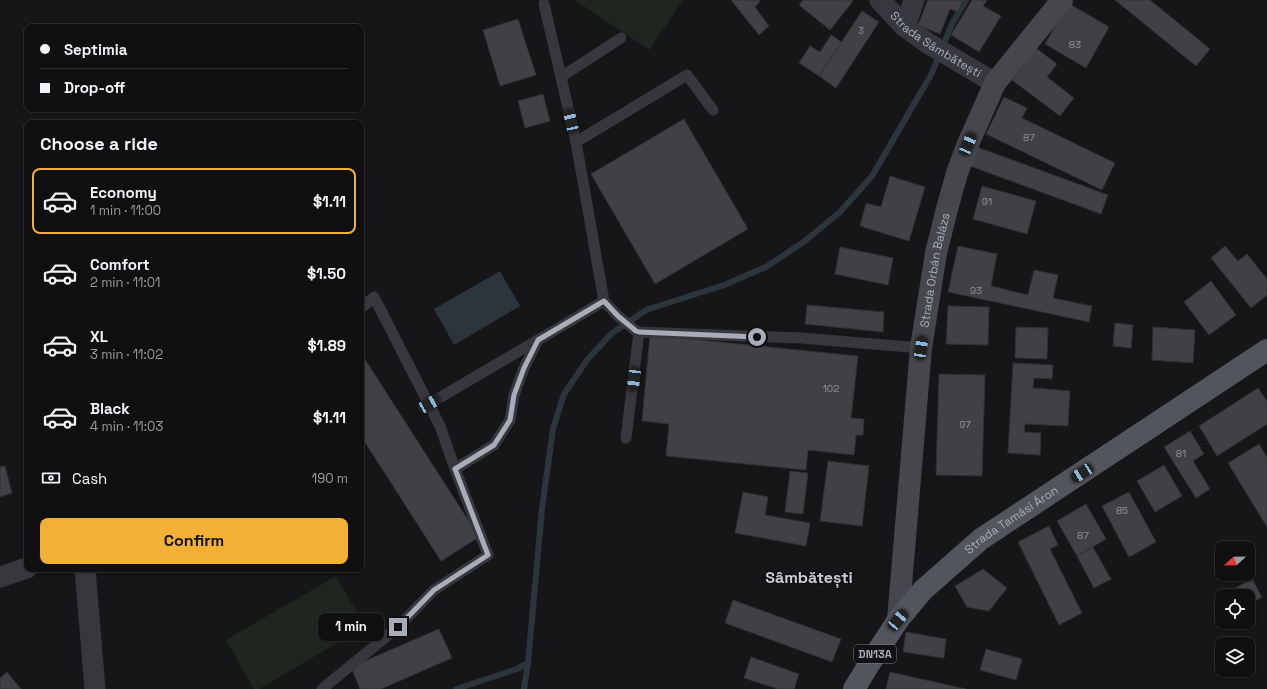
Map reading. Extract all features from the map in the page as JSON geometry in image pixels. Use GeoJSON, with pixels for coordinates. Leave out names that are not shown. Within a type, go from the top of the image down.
{"type":"FeatureCollection","features":[{"type":"Feature","properties":{"kind":"main road","name":"Strada Orbán Balázs"},"geometry":{"type":"LineString","coordinates":[[898,620],[921,348],[936,252],[947,209],[957,173],[968,144],[995,84],[1062,0]]}},
{"type":"Feature","properties":{"kind":"main road","name":"Strada Tamási Áron"},"geometry":{"type":"LineString","coordinates":[[854,689],[898,620],[923,590],[981,539],[1267,350]]}},
{"type":"Feature","properties":{"kind":"street","name":"Strada Sâmbătești"},"geometry":{"type":"LineString","coordinates":[[880,0],[905,27],[928,44],[995,84]]}},
{"type":"Feature","properties":{"kind":"street"},"geometry":{"type":"LineString","coordinates":[[905,27],[914,0]]}},
{"type":"Feature","properties":{"kind":"street"},"geometry":{"type":"LineString","coordinates":[[0,577],[24,569]]}},
{"type":"Feature","properties":{"kind":"street"},"geometry":{"type":"LineString","coordinates":[[85,572],[95,689]]}},
{"type":"Feature","properties":{"kind":"lane"},"geometry":{"type":"LineString","coordinates":[[544,4],[576,142],[604,301],[618,316],[638,332],[801,338],[921,348]]}},
{"type":"Feature","properties":{"kind":"lane"},"geometry":{"type":"LineString","coordinates":[[561,77],[621,38]]}},
{"type":"Feature","properties":{"kind":"lane"},"geometry":{"type":"LineString","coordinates":[[576,142],[687,75],[713,110]]}},
{"type":"Feature","properties":{"kind":"lane"},"geometry":{"type":"LineString","coordinates":[[322,689],[398,627],[434,590],[488,555],[440,426],[374,297],[364,305]]}},
{"type":"Feature","properties":{"kind":"lane"},"geometry":{"type":"LineString","coordinates":[[429,404],[604,301]]}},
{"type":"Feature","properties":{"kind":"lane"},"geometry":{"type":"LineString","coordinates":[[626,438],[638,332]]}},
{"type":"Feature","properties":{"kind":"lane"},"geometry":{"type":"LineString","coordinates":[[455,469],[494,445],[510,420],[514,395],[524,368],[538,340]]}},
{"type":"Feature","properties":{"kind":"shaded area"},"geometry":{"type":"Polygon","coordinates":[[[575,0],[683,0],[649,50],[575,0]]]}},
{"type":"Feature","properties":{"kind":"shaded area"},"geometry":{"type":"Polygon","coordinates":[[[500,271],[520,306],[454,345],[434,309],[500,271]]]}},
{"type":"Feature","properties":{"kind":"shaded area"},"geometry":{"type":"Polygon","coordinates":[[[336,576],[365,627],[259,689],[254,689],[226,640],[336,576]]]}},
{"type":"Feature","properties":{"kind":"building"},"geometry":{"type":"Polygon","coordinates":[[[731,0],[761,0],[755,7],[769,26],[759,35],[731,0]]]}},
{"type":"Feature","properties":{"kind":"building"},"geometry":{"type":"Polygon","coordinates":[[[803,0],[853,1],[830,30],[799,5],[803,0]]]}},
{"type":"Feature","properties":{"kind":"building"},"geometry":{"type":"Polygon","coordinates":[[[928,0],[963,0],[958,12],[950,9],[940,34],[918,25],[928,0]]]}},
{"type":"Feature","properties":{"kind":"building"},"geometry":{"type":"Polygon","coordinates":[[[972,0],[987,0],[983,6],[1001,16],[979,52],[951,35],[972,0]]]}},
{"type":"Feature","properties":{"kind":"building"},"geometry":{"type":"Polygon","coordinates":[[[1115,0],[1150,0],[1210,49],[1196,66],[1115,0]]]}},
{"type":"Feature","properties":{"kind":"building"},"geometry":{"type":"Polygon","coordinates":[[[1068,3],[1109,27],[1086,68],[1045,44],[1068,3]]]}},
{"type":"Feature","properties":{"kind":"building"},"geometry":{"type":"Polygon","coordinates":[[[862,11],[879,22],[836,88],[819,76],[862,11]]]}},
{"type":"Feature","properties":{"kind":"building"},"geometry":{"type":"Polygon","coordinates":[[[518,19],[536,75],[500,86],[483,30],[518,19]]]}},
{"type":"Feature","properties":{"kind":"building"},"geometry":{"type":"Polygon","coordinates":[[[831,35],[842,42],[819,76],[799,63],[810,46],[820,52],[831,35]]]}},
{"type":"Feature","properties":{"kind":"building"},"geometry":{"type":"Polygon","coordinates":[[[1036,48],[1057,64],[1047,77],[1074,98],[1060,116],[1012,80],[1036,48]]]}},
{"type":"Feature","properties":{"kind":"building"},"geometry":{"type":"Polygon","coordinates":[[[543,94],[550,121],[525,128],[518,101],[543,94]]]}},
{"type":"Feature","properties":{"kind":"building"},"geometry":{"type":"Polygon","coordinates":[[[1004,97],[1027,108],[1022,118],[1115,163],[1102,190],[986,134],[1004,97]]]}},
{"type":"Feature","properties":{"kind":"building"},"geometry":{"type":"Polygon","coordinates":[[[684,119],[748,229],[655,284],[591,174],[684,119]]]}},
{"type":"Feature","properties":{"kind":"building"},"geometry":{"type":"Polygon","coordinates":[[[977,147],[1108,195],[1101,214],[970,166],[977,147]]]}},
{"type":"Feature","properties":{"kind":"building"},"geometry":{"type":"Polygon","coordinates":[[[890,176],[925,187],[909,241],[860,226],[866,203],[881,207],[890,176]]]}},
{"type":"Feature","properties":{"kind":"building"},"geometry":{"type":"Polygon","coordinates":[[[982,186],[1036,201],[1027,234],[973,219],[982,186]]]}},
{"type":"Feature","properties":{"kind":"building"},"geometry":{"type":"Polygon","coordinates":[[[958,246],[997,254],[991,286],[1028,295],[1034,270],[1058,275],[1053,298],[1092,306],[1089,322],[948,292],[958,246]]]}},
{"type":"Feature","properties":{"kind":"building"},"geometry":{"type":"Polygon","coordinates":[[[1225,246],[1238,261],[1247,254],[1267,279],[1267,295],[1251,308],[1211,258],[1225,246]]]}},
{"type":"Feature","properties":{"kind":"building"},"geometry":{"type":"Polygon","coordinates":[[[840,247],[893,258],[888,285],[835,274],[840,247]]]}},
{"type":"Feature","properties":{"kind":"building"},"geometry":{"type":"Polygon","coordinates":[[[1211,281],[1236,315],[1209,335],[1184,302],[1211,281]]]}},
{"type":"Feature","properties":{"kind":"building"},"geometry":{"type":"Polygon","coordinates":[[[807,305],[884,312],[883,332],[805,324],[807,305]]]}},
{"type":"Feature","properties":{"kind":"building"},"geometry":{"type":"Polygon","coordinates":[[[948,306],[989,307],[988,345],[946,344],[948,306]]]}},
{"type":"Feature","properties":{"kind":"building"},"geometry":{"type":"Polygon","coordinates":[[[1115,323],[1133,325],[1131,348],[1113,346],[1115,323]]]}},
{"type":"Feature","properties":{"kind":"building"},"geometry":{"type":"Polygon","coordinates":[[[1016,327],[1048,328],[1047,359],[1015,358],[1016,327]]]}},
{"type":"Feature","properties":{"kind":"building"},"geometry":{"type":"Polygon","coordinates":[[[1153,327],[1195,330],[1193,363],[1152,360],[1153,327]]]}},
{"type":"Feature","properties":{"kind":"building"},"geometry":{"type":"Polygon","coordinates":[[[650,335],[858,356],[851,418],[864,419],[863,435],[856,435],[854,455],[808,450],[806,470],[666,456],[669,424],[642,421],[650,335]]]}},
{"type":"Feature","properties":{"kind":"building"},"geometry":{"type":"Polygon","coordinates":[[[364,358],[479,537],[441,561],[364,441],[364,358]]]}},
{"type":"Feature","properties":{"kind":"building"},"geometry":{"type":"Polygon","coordinates":[[[1013,363],[1053,365],[1052,379],[1034,378],[1033,388],[1070,391],[1068,426],[1025,424],[1024,432],[1041,433],[1040,455],[1008,453],[1013,363]]]}},
{"type":"Feature","properties":{"kind":"building"},"geometry":{"type":"Polygon","coordinates":[[[939,374],[985,375],[982,476],[936,475],[939,374]]]}},
{"type":"Feature","properties":{"kind":"building"},"geometry":{"type":"Polygon","coordinates":[[[1258,388],[1267,401],[1267,424],[1217,456],[1199,426],[1258,388]]]}},
{"type":"Feature","properties":{"kind":"building"},"geometry":{"type":"Polygon","coordinates":[[[1190,431],[1204,454],[1193,461],[1210,489],[1196,498],[1164,447],[1190,431]]]}},
{"type":"Feature","properties":{"kind":"building"},"geometry":{"type":"Polygon","coordinates":[[[1259,444],[1267,457],[1267,527],[1228,463],[1259,444]]]}},
{"type":"Feature","properties":{"kind":"building"},"geometry":{"type":"Polygon","coordinates":[[[828,461],[869,466],[862,526],[820,521],[828,461]]]}},
{"type":"Feature","properties":{"kind":"building"},"geometry":{"type":"Polygon","coordinates":[[[1164,465],[1182,496],[1155,512],[1137,481],[1164,465]]]}},
{"type":"Feature","properties":{"kind":"building"},"geometry":{"type":"Polygon","coordinates":[[[5,466],[12,493],[0,497],[0,467],[5,466]]]}},
{"type":"Feature","properties":{"kind":"building"},"geometry":{"type":"Polygon","coordinates":[[[790,471],[808,473],[803,514],[785,512],[790,471]]]}},
{"type":"Feature","properties":{"kind":"building"},"geometry":{"type":"Polygon","coordinates":[[[743,492],[768,497],[765,515],[810,523],[806,546],[735,533],[743,492]]]}},
{"type":"Feature","properties":{"kind":"building"},"geometry":{"type":"Polygon","coordinates":[[[1129,492],[1156,542],[1129,557],[1102,506],[1129,492]]]}},
{"type":"Feature","properties":{"kind":"building"},"geometry":{"type":"Polygon","coordinates":[[[1086,504],[1106,539],[1077,556],[1057,521],[1086,504]]]}},
{"type":"Feature","properties":{"kind":"building"},"geometry":{"type":"Polygon","coordinates":[[[1049,526],[1058,545],[1050,549],[1082,613],[1059,625],[1018,542],[1049,526]]]}},
{"type":"Feature","properties":{"kind":"building"},"geometry":{"type":"Polygon","coordinates":[[[1093,547],[1111,579],[1094,588],[1077,556],[1093,547]]]}},
{"type":"Feature","properties":{"kind":"building"},"geometry":{"type":"Polygon","coordinates":[[[983,569],[1007,588],[989,611],[967,607],[955,586],[983,569]]]}},
{"type":"Feature","properties":{"kind":"building"},"geometry":{"type":"Polygon","coordinates":[[[1248,581],[1253,581],[1262,597],[1255,600],[1255,589],[1234,589],[1248,581]]]}},
{"type":"Feature","properties":{"kind":"building"},"geometry":{"type":"Polygon","coordinates":[[[733,600],[841,639],[832,662],[725,623],[733,600]]]}},
{"type":"Feature","properties":{"kind":"building"},"geometry":{"type":"Polygon","coordinates":[[[439,629],[452,658],[381,689],[360,689],[351,667],[439,629]]]}},
{"type":"Feature","properties":{"kind":"building"},"geometry":{"type":"Polygon","coordinates":[[[906,632],[946,639],[944,658],[903,652],[906,632]]]}},
{"type":"Feature","properties":{"kind":"building"},"geometry":{"type":"Polygon","coordinates":[[[986,649],[1022,659],[1016,680],[980,670],[986,649]]]}},
{"type":"Feature","properties":{"kind":"building"},"geometry":{"type":"Polygon","coordinates":[[[751,657],[799,674],[794,689],[778,689],[744,678],[751,657]]]}},
{"type":"Feature","properties":{"kind":"building"},"geometry":{"type":"Polygon","coordinates":[[[7,672],[21,689],[0,689],[0,678],[7,672]]]}},
{"type":"Feature","properties":{"kind":"building"},"geometry":{"type":"Polygon","coordinates":[[[890,672],[966,689],[886,689],[890,672]]]}},
{"type":"Feature","properties":{"kind":"waterway"},"geometry":{"type":"LineString","coordinates":[[524,689],[528,663],[542,509],[553,429],[564,394],[587,360],[611,334],[646,310],[724,285],[766,267],[805,241],[840,212],[872,176],[931,75],[952,24],[966,0]]}},
{"type":"Feature","properties":{"kind":"waterway"},"geometry":{"type":"LineString","coordinates":[[456,689],[517,669],[528,663]]}},
{"type":"Feature","properties":{"kind":"district","name":"Sâmbătești"},"geometry":{"type":"Point","coordinates":[809,577]}},
{"type":"Feature","properties":{"kind":"route"},"geometry":{"type":"LineString","coordinates":[[398,627],[434,590],[488,555],[455,469],[494,445],[510,420],[514,395],[524,368],[538,340],[604,301],[618,316],[639,332],[757,337]]}}]}
